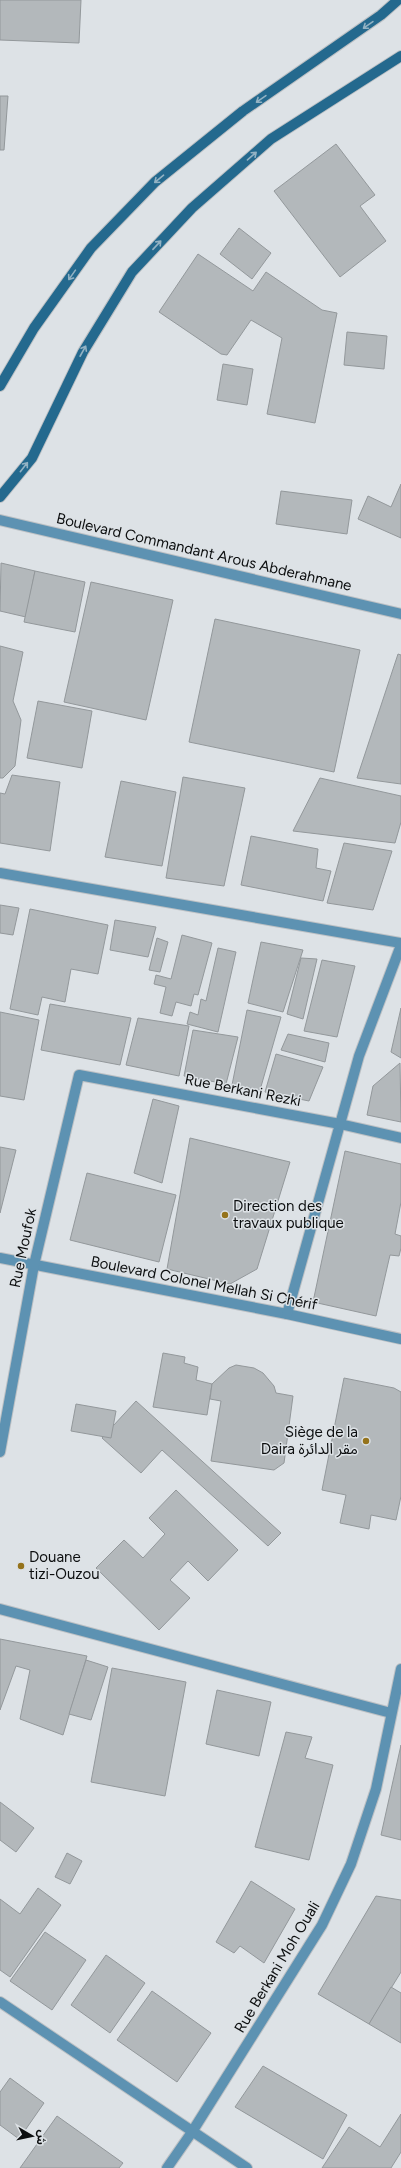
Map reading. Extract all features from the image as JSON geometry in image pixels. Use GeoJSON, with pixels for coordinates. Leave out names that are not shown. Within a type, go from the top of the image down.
{"type":"FeatureCollection","features":[{"type":"Feature","properties":{"kind":"main road"},"geometry":{"type":"LineString","coordinates":[[0,386],[34,328],[90,248],[155,182],[243,111],[381,16],[398,0]]}},
{"type":"Feature","properties":{"kind":"main road"},"geometry":{"type":"LineString","coordinates":[[0,497],[32,458],[83,352],[132,272],[192,208],[271,139],[401,56]]}},
{"type":"Feature","properties":{"kind":"street","name":"Boulevard Commandant Arous Abderahmane"},"geometry":{"type":"LineString","coordinates":[[0,520],[401,614]]}},
{"type":"Feature","properties":{"kind":"street"},"geometry":{"type":"LineString","coordinates":[[0,873],[401,944],[359,1056],[287,1314]]}},
{"type":"Feature","properties":{"kind":"street","name":"Rue Berkani Rezki"},"geometry":{"type":"LineString","coordinates":[[79,1075],[340,1124],[401,1138]]}},
{"type":"Feature","properties":{"kind":"street","name":"Rue Moufok"},"geometry":{"type":"LineString","coordinates":[[0,1452],[34,1264],[79,1075]]}},
{"type":"Feature","properties":{"kind":"street","name":"Boulevard Colonel Mellah Si Chérif"},"geometry":{"type":"LineString","coordinates":[[0,1258],[287,1314],[401,1339]]}},
{"type":"Feature","properties":{"kind":"street"},"geometry":{"type":"LineString","coordinates":[[0,1609],[391,1713]]}},
{"type":"Feature","properties":{"kind":"street","name":"Rue Berkani Moh Ouali"},"geometry":{"type":"LineString","coordinates":[[167,2168],[192,2132],[322,1925],[351,1864],[376,1789],[401,1669]]}},
{"type":"Feature","properties":{"kind":"street"},"geometry":{"type":"LineString","coordinates":[[0,2002],[247,2168]]}},
{"type":"Feature","properties":{"kind":"building"},"geometry":{"type":"Polygon","coordinates":[[[0,0],[81,0],[79,43],[0,40],[0,0]]]}},
{"type":"Feature","properties":{"kind":"building"},"geometry":{"type":"Polygon","coordinates":[[[0,96],[8,96],[4,150],[0,150],[0,96]]]}},
{"type":"Feature","properties":{"kind":"building"},"geometry":{"type":"Polygon","coordinates":[[[336,144],[375,195],[360,206],[386,241],[340,277],[274,191],[336,144]]]}},
{"type":"Feature","properties":{"kind":"building"},"geometry":{"type":"Polygon","coordinates":[[[239,228],[271,253],[252,279],[220,254],[239,228]]]}},
{"type":"Feature","properties":{"kind":"building"},"geometry":{"type":"Polygon","coordinates":[[[198,254],[253,291],[266,272],[322,310],[337,313],[315,423],[267,414],[282,338],[251,320],[227,355],[221,354],[159,312],[198,254]]]}},
{"type":"Feature","properties":{"kind":"building"},"geometry":{"type":"Polygon","coordinates":[[[347,332],[387,336],[384,369],[344,365],[347,332]]]}},
{"type":"Feature","properties":{"kind":"building"},"geometry":{"type":"Polygon","coordinates":[[[223,364],[253,369],[247,405],[217,400],[223,364]]]}},
{"type":"Feature","properties":{"kind":"building"},"geometry":{"type":"Polygon","coordinates":[[[401,484],[401,538],[358,519],[368,496],[391,507],[401,484]]]}},
{"type":"Feature","properties":{"kind":"building"},"geometry":{"type":"Polygon","coordinates":[[[281,491],[352,500],[347,534],[276,524],[281,491]]]}},
{"type":"Feature","properties":{"kind":"building"},"geometry":{"type":"Polygon","coordinates":[[[1,563],[35,571],[26,617],[0,611],[1,563]]]}},
{"type":"Feature","properties":{"kind":"building"},"geometry":{"type":"Polygon","coordinates":[[[35,571],[85,582],[75,632],[24,622],[35,571]]]}},
{"type":"Feature","properties":{"kind":"building"},"geometry":{"type":"Polygon","coordinates":[[[91,582],[173,600],[146,720],[64,702],[91,582]]]}},
{"type":"Feature","properties":{"kind":"building"},"geometry":{"type":"Polygon","coordinates":[[[215,619],[360,650],[334,772],[189,742],[215,619]]]}},
{"type":"Feature","properties":{"kind":"building"},"geometry":{"type":"Polygon","coordinates":[[[0,646],[23,652],[13,701],[21,720],[15,766],[3,778],[0,778],[0,646]]]}},
{"type":"Feature","properties":{"kind":"building"},"geometry":{"type":"Polygon","coordinates":[[[398,654],[401,655],[401,784],[357,778],[398,654]]]}},
{"type":"Feature","properties":{"kind":"building"},"geometry":{"type":"Polygon","coordinates":[[[38,701],[92,711],[82,768],[27,758],[38,701]]]}},
{"type":"Feature","properties":{"kind":"building"},"geometry":{"type":"Polygon","coordinates":[[[12,775],[60,782],[50,851],[0,843],[0,793],[5,794],[12,775]]]}},
{"type":"Feature","properties":{"kind":"building"},"geometry":{"type":"Polygon","coordinates":[[[183,777],[245,788],[224,886],[166,878],[183,777]]]}},
{"type":"Feature","properties":{"kind":"building"},"geometry":{"type":"Polygon","coordinates":[[[320,778],[401,796],[401,822],[395,843],[293,831],[320,778]]]}},
{"type":"Feature","properties":{"kind":"building"},"geometry":{"type":"Polygon","coordinates":[[[121,781],[176,792],[162,866],[105,857],[121,781]]]}},
{"type":"Feature","properties":{"kind":"building"},"geometry":{"type":"Polygon","coordinates":[[[251,836],[318,849],[316,868],[331,871],[323,901],[241,885],[251,836]]]}},
{"type":"Feature","properties":{"kind":"building"},"geometry":{"type":"Polygon","coordinates":[[[344,843],[392,851],[373,910],[327,903],[344,843]]]}},
{"type":"Feature","properties":{"kind":"building"},"geometry":{"type":"Polygon","coordinates":[[[0,905],[19,908],[13,935],[0,933],[0,905]]]}},
{"type":"Feature","properties":{"kind":"building"},"geometry":{"type":"Polygon","coordinates":[[[30,909],[108,925],[98,974],[71,969],[65,1002],[42,997],[38,1015],[10,1009],[30,909]]]}},
{"type":"Feature","properties":{"kind":"building"},"geometry":{"type":"Polygon","coordinates":[[[115,920],[156,927],[148,957],[110,950],[115,920]]]}},
{"type":"Feature","properties":{"kind":"building"},"geometry":{"type":"Polygon","coordinates":[[[182,935],[212,943],[198,995],[194,994],[191,1006],[176,1002],[172,1016],[160,1013],[166,987],[154,984],[156,975],[171,979],[182,935]]]}},
{"type":"Feature","properties":{"kind":"building"},"geometry":{"type":"Polygon","coordinates":[[[157,938],[168,942],[160,972],[149,970],[157,938]]]}},
{"type":"Feature","properties":{"kind":"building"},"geometry":{"type":"Polygon","coordinates":[[[261,942],[303,950],[283,1012],[248,1003],[261,942]]]}},
{"type":"Feature","properties":{"kind":"building"},"geometry":{"type":"Polygon","coordinates":[[[218,948],[236,952],[218,1032],[187,1024],[190,1012],[198,1015],[201,999],[206,1001],[218,948]]]}},
{"type":"Feature","properties":{"kind":"building"},"geometry":{"type":"Polygon","coordinates":[[[301,958],[317,959],[303,1019],[287,1014],[301,958]]]}},
{"type":"Feature","properties":{"kind":"building"},"geometry":{"type":"Polygon","coordinates":[[[322,960],[355,966],[337,1037],[304,1031],[322,960]]]}},
{"type":"Feature","properties":{"kind":"building"},"geometry":{"type":"Polygon","coordinates":[[[50,1004],[131,1018],[120,1065],[41,1050],[50,1004]]]}},
{"type":"Feature","properties":{"kind":"building"},"geometry":{"type":"Polygon","coordinates":[[[401,1008],[401,1058],[391,1052],[401,1008]]]}},
{"type":"Feature","properties":{"kind":"building"},"geometry":{"type":"Polygon","coordinates":[[[247,1010],[281,1017],[260,1090],[232,1085],[247,1010]]]}},
{"type":"Feature","properties":{"kind":"building"},"geometry":{"type":"Polygon","coordinates":[[[0,1012],[39,1020],[24,1100],[0,1096],[0,1012]]]}},
{"type":"Feature","properties":{"kind":"building"},"geometry":{"type":"Polygon","coordinates":[[[138,1018],[189,1026],[179,1076],[126,1065],[138,1018]]]}},
{"type":"Feature","properties":{"kind":"building"},"geometry":{"type":"Polygon","coordinates":[[[193,1030],[238,1037],[226,1084],[184,1076],[193,1030]]]}},
{"type":"Feature","properties":{"kind":"building"},"geometry":{"type":"Polygon","coordinates":[[[288,1034],[329,1043],[325,1062],[281,1050],[288,1034]]]}},
{"type":"Feature","properties":{"kind":"building"},"geometry":{"type":"Polygon","coordinates":[[[276,1054],[323,1067],[309,1101],[265,1092],[276,1054]]]}},
{"type":"Feature","properties":{"kind":"building"},"geometry":{"type":"Polygon","coordinates":[[[400,1063],[401,1122],[367,1115],[373,1086],[400,1063]]]}},
{"type":"Feature","properties":{"kind":"building"},"geometry":{"type":"Polygon","coordinates":[[[153,1099],[179,1106],[162,1183],[134,1173],[153,1099]]]}},
{"type":"Feature","properties":{"kind":"building","name":"Direction des travaux publique"},"geometry":{"type":"Polygon","coordinates":[[[190,1138],[290,1162],[257,1269],[230,1284],[167,1269],[190,1138]]]}},
{"type":"Feature","properties":{"kind":"building"},"geometry":{"type":"Polygon","coordinates":[[[0,1147],[16,1150],[0,1213],[0,1147]]]}},
{"type":"Feature","properties":{"kind":"building"},"geometry":{"type":"Polygon","coordinates":[[[345,1151],[401,1164],[401,1202],[395,1234],[401,1236],[401,1248],[399,1256],[390,1255],[376,1316],[313,1302],[345,1151]]]}},
{"type":"Feature","properties":{"kind":"building"},"geometry":{"type":"Polygon","coordinates":[[[87,1173],[176,1195],[159,1262],[70,1240],[87,1173]]]}},
{"type":"Feature","properties":{"kind":"building"},"geometry":{"type":"Polygon","coordinates":[[[163,1353],[185,1357],[184,1363],[198,1367],[196,1380],[212,1384],[207,1415],[153,1407],[163,1353]]]}},
{"type":"Feature","properties":{"kind":"building"},"geometry":{"type":"Polygon","coordinates":[[[236,1365],[254,1368],[263,1373],[274,1386],[276,1393],[293,1396],[284,1463],[274,1470],[211,1461],[221,1401],[210,1399],[212,1384],[229,1368],[236,1365]]]}},
{"type":"Feature","properties":{"kind":"building","name":"Siège de la Daira مقر الدائرة"},"geometry":{"type":"Polygon","coordinates":[[[344,1378],[394,1388],[401,1392],[401,1496],[396,1520],[371,1515],[369,1529],[340,1523],[346,1495],[322,1490],[344,1378]]]}},
{"type":"Feature","properties":{"kind":"building"},"geometry":{"type":"Polygon","coordinates":[[[136,1401],[281,1533],[268,1546],[162,1450],[141,1473],[102,1438],[136,1401]]]}},
{"type":"Feature","properties":{"kind":"building"},"geometry":{"type":"Polygon","coordinates":[[[76,1404],[116,1411],[111,1438],[71,1431],[76,1404]]]}},
{"type":"Feature","properties":{"kind":"building"},"geometry":{"type":"Polygon","coordinates":[[[176,1490],[238,1550],[208,1581],[188,1561],[170,1580],[190,1598],[159,1630],[96,1568],[124,1540],[143,1558],[165,1534],[149,1518],[176,1490]]]}},
{"type":"Feature","properties":{"kind":"building"},"geometry":{"type":"Polygon","coordinates":[[[0,1639],[87,1656],[63,1735],[20,1719],[30,1670],[16,1666],[0,1710],[0,1639]]]}},
{"type":"Feature","properties":{"kind":"building"},"geometry":{"type":"Polygon","coordinates":[[[86,1660],[108,1667],[91,1720],[69,1714],[86,1660]]]}},
{"type":"Feature","properties":{"kind":"building"},"geometry":{"type":"Polygon","coordinates":[[[112,1668],[186,1682],[165,1796],[91,1782],[112,1668]]]}},
{"type":"Feature","properties":{"kind":"building"},"geometry":{"type":"Polygon","coordinates":[[[217,1690],[271,1702],[259,1756],[206,1744],[217,1690]]]}},
{"type":"Feature","properties":{"kind":"building"},"geometry":{"type":"Polygon","coordinates":[[[286,1732],[312,1737],[305,1758],[333,1765],[309,1860],[255,1847],[286,1732]]]}},
{"type":"Feature","properties":{"kind":"building"},"geometry":{"type":"Polygon","coordinates":[[[401,1745],[401,1840],[381,1835],[401,1745]]]}},
{"type":"Feature","properties":{"kind":"building"},"geometry":{"type":"Polygon","coordinates":[[[0,1802],[34,1828],[16,1852],[0,1840],[0,1802]]]}},
{"type":"Feature","properties":{"kind":"building"},"geometry":{"type":"Polygon","coordinates":[[[67,1853],[82,1861],[70,1884],[55,1877],[67,1853]]]}},
{"type":"Feature","properties":{"kind":"building"},"geometry":{"type":"Polygon","coordinates":[[[251,1881],[295,1909],[264,1963],[240,1946],[234,1953],[216,1942],[251,1881]]]}},
{"type":"Feature","properties":{"kind":"building"},"geometry":{"type":"Polygon","coordinates":[[[38,1888],[61,1905],[10,1977],[0,1970],[0,1899],[20,1914],[38,1888]]]}},
{"type":"Feature","properties":{"kind":"building"},"geometry":{"type":"Polygon","coordinates":[[[376,1896],[401,1900],[401,1972],[369,2024],[318,1994],[376,1896]]]}},
{"type":"Feature","properties":{"kind":"building"},"geometry":{"type":"Polygon","coordinates":[[[45,1932],[86,1960],[52,2010],[10,1981],[45,1932]]]}},
{"type":"Feature","properties":{"kind":"building"},"geometry":{"type":"Polygon","coordinates":[[[106,1955],[145,1983],[110,2033],[71,2005],[106,1955]]]}},
{"type":"Feature","properties":{"kind":"building"},"geometry":{"type":"Polygon","coordinates":[[[391,1987],[401,1993],[401,2043],[369,2024],[391,1987]]]}},
{"type":"Feature","properties":{"kind":"building"},"geometry":{"type":"Polygon","coordinates":[[[152,1991],[211,2033],[177,2082],[117,2040],[152,1991]]]}},
{"type":"Feature","properties":{"kind":"building"},"geometry":{"type":"Polygon","coordinates":[[[263,2066],[347,2115],[323,2159],[235,2107],[263,2066]]]}},
{"type":"Feature","properties":{"kind":"building"},"geometry":{"type":"Polygon","coordinates":[[[10,2078],[44,2103],[19,2139],[0,2125],[0,2092],[10,2078]]]}},
{"type":"Feature","properties":{"kind":"building"},"geometry":{"type":"Polygon","coordinates":[[[401,2114],[401,2152],[391,2168],[322,2168],[349,2127],[380,2147],[401,2114]]]}},
{"type":"Feature","properties":{"kind":"building"},"geometry":{"type":"Polygon","coordinates":[[[57,2116],[123,2163],[119,2168],[20,2168],[57,2116]]]}},
{"type":"Feature","properties":{"kind":"place","name":"Direction des travaux publique"},"geometry":{"type":"Point","coordinates":[225,1215]}},
{"type":"Feature","properties":{"kind":"place","name":"Siège de la Daira مقر الدائرة"},"geometry":{"type":"Point","coordinates":[366,1441]}},
{"type":"Feature","properties":{"kind":"place","name":"Douane tizi-Ouzou"},"geometry":{"type":"Point","coordinates":[21,1566]}}]}
